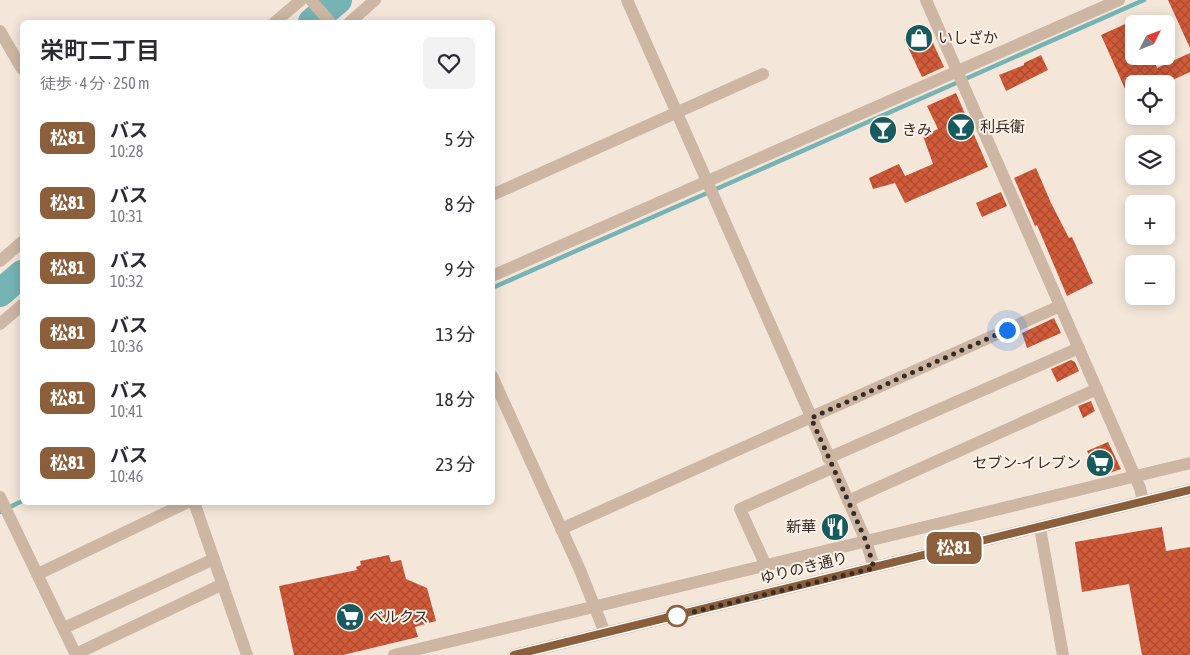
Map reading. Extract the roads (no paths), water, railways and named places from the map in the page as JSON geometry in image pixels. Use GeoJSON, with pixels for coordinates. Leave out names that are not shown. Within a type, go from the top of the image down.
{"type":"FeatureCollection","features":[{"type":"Feature","properties":{"kind":"street"},"geometry":{"type":"LineString","coordinates":[[277,20],[300,0]]}},
{"type":"Feature","properties":{"kind":"street"},"geometry":{"type":"LineString","coordinates":[[311,0],[328,20]]}},
{"type":"Feature","properties":{"kind":"street"},"geometry":{"type":"LineString","coordinates":[[352,20],[375,0]]}},
{"type":"Feature","properties":{"kind":"street"},"geometry":{"type":"LineString","coordinates":[[627,0],[866,541],[874,568]]}},
{"type":"Feature","properties":{"kind":"street"},"geometry":{"type":"LineString","coordinates":[[926,0],[1097,389],[1143,502]]}},
{"type":"Feature","properties":{"kind":"street"},"geometry":{"type":"LineString","coordinates":[[495,275],[709,188],[959,78],[1119,0]]}},
{"type":"Feature","properties":{"kind":"street"},"geometry":{"type":"LineString","coordinates":[[0,31],[20,66]]}},
{"type":"Feature","properties":{"kind":"street"},"geometry":{"type":"LineString","coordinates":[[495,194],[763,74]]}},
{"type":"Feature","properties":{"kind":"street"},"geometry":{"type":"LineString","coordinates":[[0,261],[20,244]]}},
{"type":"Feature","properties":{"kind":"street"},"geometry":{"type":"LineString","coordinates":[[0,324],[20,306]]}},
{"type":"Feature","properties":{"kind":"street"},"geometry":{"type":"LineString","coordinates":[[561,529],[1060,306]]}},
{"type":"Feature","properties":{"kind":"street"},"geometry":{"type":"LineString","coordinates":[[766,566],[740,509],[830,463],[1079,348]]}},
{"type":"Feature","properties":{"kind":"street"},"geometry":{"type":"LineString","coordinates":[[495,383],[561,529],[605,633]]}},
{"type":"Feature","properties":{"kind":"street"},"geometry":{"type":"LineString","coordinates":[[848,501],[1097,389]]}},
{"type":"Feature","properties":{"kind":"street"},"geometry":{"type":"LineString","coordinates":[[394,655],[1190,463]]}},
{"type":"Feature","properties":{"kind":"street","name":"ゆりのき通り"},"geometry":{"type":"LineString","coordinates":[[514,655],[1190,490]]}},
{"type":"Feature","properties":{"kind":"street"},"geometry":{"type":"LineString","coordinates":[[4,505],[76,654],[223,584]]}},
{"type":"Feature","properties":{"kind":"street"},"geometry":{"type":"LineString","coordinates":[[38,574],[182,505]]}},
{"type":"Feature","properties":{"kind":"street"},"geometry":{"type":"LineString","coordinates":[[195,505],[247,655]]}},
{"type":"Feature","properties":{"kind":"street"},"geometry":{"type":"LineString","coordinates":[[1040,528],[1063,655]]}},
{"type":"Feature","properties":{"kind":"street"},"geometry":{"type":"LineString","coordinates":[[64,628],[214,559]]}},
{"type":"Feature","properties":{"kind":"waterway"},"geometry":{"type":"LineString","coordinates":[[314,20],[338,0]]}},
{"type":"Feature","properties":{"kind":"waterway"},"geometry":{"type":"LineString","coordinates":[[495,287],[1144,0]]}},
{"type":"Feature","properties":{"kind":"waterway"},"geometry":{"type":"LineString","coordinates":[[0,293],[20,276]]}},
{"type":"Feature","properties":{"kind":"waterway"},"geometry":{"type":"LineString","coordinates":[[0,512],[20,502]]}},
{"type":"Feature","properties":{"kind":"place","name":"いしざか"},"geometry":{"type":"Point","coordinates":[919,38]}},
{"type":"Feature","properties":{"kind":"place","name":"利兵衛"},"geometry":{"type":"Point","coordinates":[961,127]}},
{"type":"Feature","properties":{"kind":"place","name":"きみ"},"geometry":{"type":"Point","coordinates":[883,130]}},
{"type":"Feature","properties":{"kind":"place","name":"セブン-イレブン"},"geometry":{"type":"Point","coordinates":[1100,463]}},
{"type":"Feature","properties":{"kind":"place","name":"新華"},"geometry":{"type":"Point","coordinates":[835,527]}},
{"type":"Feature","properties":{"kind":"place","name":"ベルクス"},"geometry":{"type":"Point","coordinates":[350,617]}}]}
